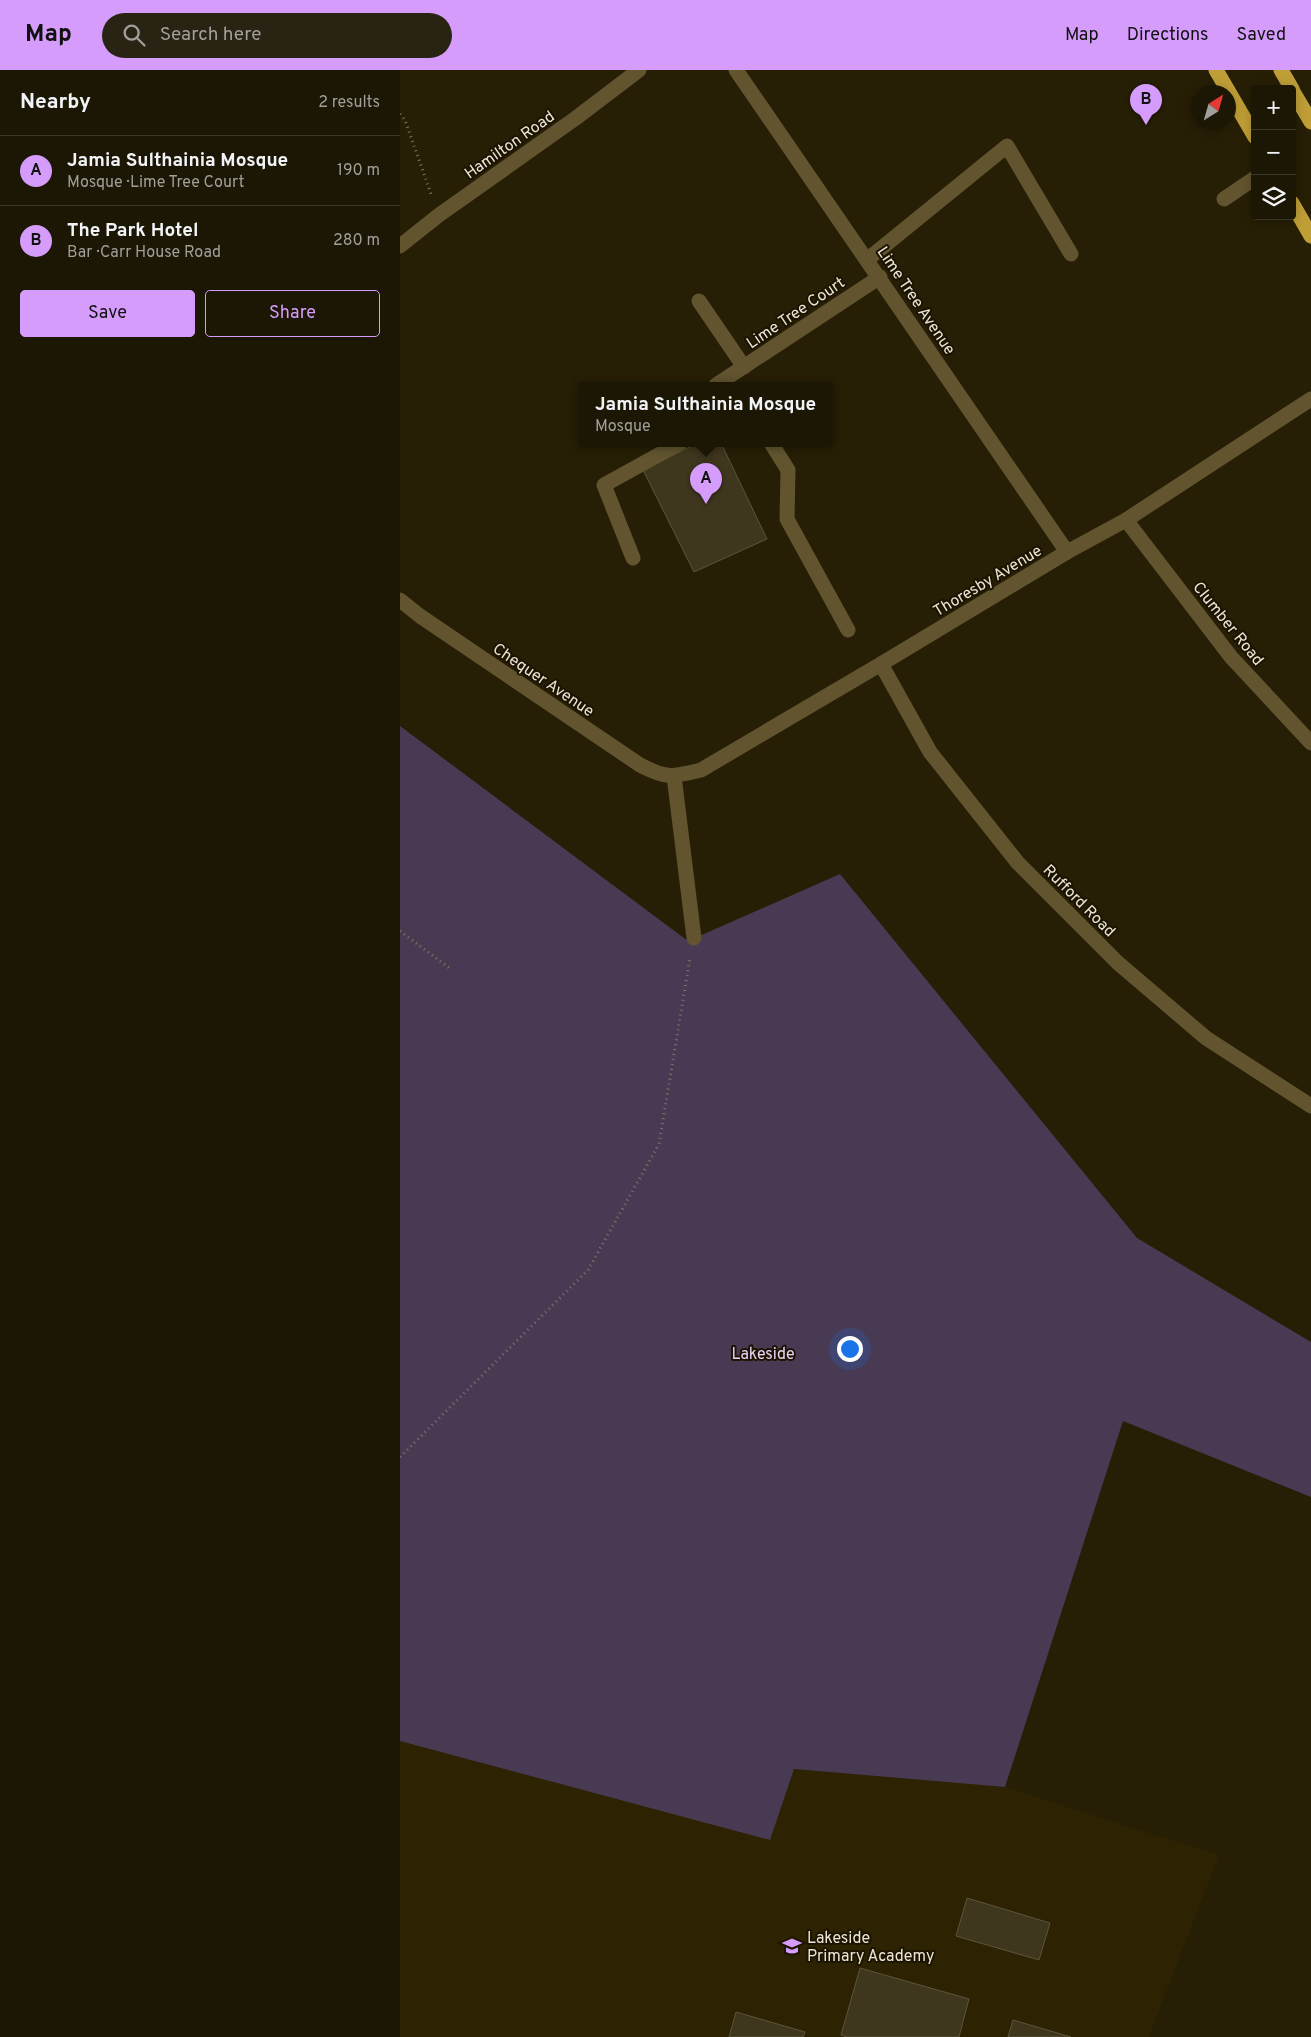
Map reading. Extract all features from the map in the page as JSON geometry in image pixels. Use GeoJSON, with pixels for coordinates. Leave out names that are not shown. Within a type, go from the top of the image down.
{"type":"FeatureCollection","features":[{"type":"Feature","properties":{"kind":"highway"},"geometry":{"type":"LineString","coordinates":[[1216,70],[1251,130]]}},
{"type":"Feature","properties":{"kind":"highway"},"geometry":{"type":"LineString","coordinates":[[1281,70],[1290,85]]}},
{"type":"Feature","properties":{"kind":"highway"},"geometry":{"type":"LineString","coordinates":[[1296,96],[1311,122]]}},
{"type":"Feature","properties":{"kind":"highway"},"geometry":{"type":"LineString","coordinates":[[1296,210],[1311,236]]}},
{"type":"Feature","properties":{"kind":"street","name":"Hamilton Road"},"geometry":{"type":"LineString","coordinates":[[400,246],[439,215],[576,118],[639,70]]}},
{"type":"Feature","properties":{"kind":"street","name":"Lime Tree Avenue"},"geometry":{"type":"LineString","coordinates":[[736,70],[868,259],[1067,552]]}},
{"type":"Feature","properties":{"kind":"street"},"geometry":{"type":"LineString","coordinates":[[868,259],[1007,146],[1071,254]]}},
{"type":"Feature","properties":{"kind":"street"},"geometry":{"type":"LineString","coordinates":[[1224,199],[1251,181]]}},
{"type":"Feature","properties":{"kind":"street","name":"Lime Tree Court"},"geometry":{"type":"LineString","coordinates":[[732,381],[744,367],[880,277]]}},
{"type":"Feature","properties":{"kind":"street"},"geometry":{"type":"LineString","coordinates":[[699,301],[744,367]]}},
{"type":"Feature","properties":{"kind":"street","name":"Thoresby Avenue"},"geometry":{"type":"LineString","coordinates":[[674,776],[701,770],[1067,552],[1126,520],[1311,399]]}},
{"type":"Feature","properties":{"kind":"street"},"geometry":{"type":"LineString","coordinates":[[633,558],[604,485],[673,447]]}},
{"type":"Feature","properties":{"kind":"street"},"geometry":{"type":"LineString","coordinates":[[774,447],[788,470],[787,519],[848,630]]}},
{"type":"Feature","properties":{"kind":"street","name":"Clumber Road"},"geometry":{"type":"LineString","coordinates":[[1126,520],[1231,657],[1311,743]]}},
{"type":"Feature","properties":{"kind":"street","name":"Chequer Avenue"},"geometry":{"type":"LineString","coordinates":[[400,600],[420,616],[640,766],[660,775],[674,776]]}},
{"type":"Feature","properties":{"kind":"street","name":"Rufford Road"},"geometry":{"type":"LineString","coordinates":[[881,664],[930,752],[1018,863],[1118,963],[1206,1038],[1311,1106]]}},
{"type":"Feature","properties":{"kind":"street"},"geometry":{"type":"LineString","coordinates":[[674,776],[694,938]]}},
{"type":"Feature","properties":{"kind":"path"},"geometry":{"type":"LineString","coordinates":[[400,114],[405,120],[439,215]]}},
{"type":"Feature","properties":{"kind":"path"},"geometry":{"type":"LineString","coordinates":[[400,931],[452,970]]}},
{"type":"Feature","properties":{"kind":"path"},"geometry":{"type":"LineString","coordinates":[[400,1457],[402,1452],[588,1270],[659,1144],[694,938]]}},
{"type":"Feature","properties":{"kind":"shaded area","name":"Lakeside Primary Academy"},"geometry":{"type":"Polygon","coordinates":[[[400,1741],[770,1839],[794,1769],[1005,1787],[1219,1855],[1149,2037],[400,2037],[400,1741]]]}},
{"type":"Feature","properties":{"kind":"green space","name":"Lakeside"},"geometry":{"type":"Polygon","coordinates":[[[400,726],[688,941],[840,874],[1137,1238],[1311,1342],[1311,1497],[1123,1421],[1005,1787],[794,1769],[770,1840],[400,1741],[400,726]]]}},
{"type":"Feature","properties":{"kind":"building"},"geometry":{"type":"Polygon","coordinates":[[[690,447],[723,447],[767,539],[694,572],[643,470],[690,447]]]}},
{"type":"Feature","properties":{"kind":"building"},"geometry":{"type":"Polygon","coordinates":[[[967,1898],[1050,1923],[1039,1960],[956,1936],[967,1898]]]}},
{"type":"Feature","properties":{"kind":"building"},"geometry":{"type":"Polygon","coordinates":[[[860,1968],[969,1999],[959,2037],[847,2037],[841,2035],[860,1968]]]}},
{"type":"Feature","properties":{"kind":"building"},"geometry":{"type":"Polygon","coordinates":[[[736,2012],[805,2032],[803,2037],[729,2037],[736,2012]]]}},
{"type":"Feature","properties":{"kind":"building"},"geometry":{"type":"Polygon","coordinates":[[[1013,2020],[1071,2037],[1008,2037],[1013,2020]]]}},
{"type":"Feature","properties":{"kind":"place","name":"The Park Hotel"},"geometry":{"type":"Point","coordinates":[1146,125]}},
{"type":"Feature","properties":{"kind":"place","name":"Jamia Sulthainia Mosque"},"geometry":{"type":"Point","coordinates":[706,504]}},
{"type":"Feature","properties":{"kind":"place","name":"Lakeside Primary Academy"},"geometry":{"type":"Point","coordinates":[792,1946]}}]}
